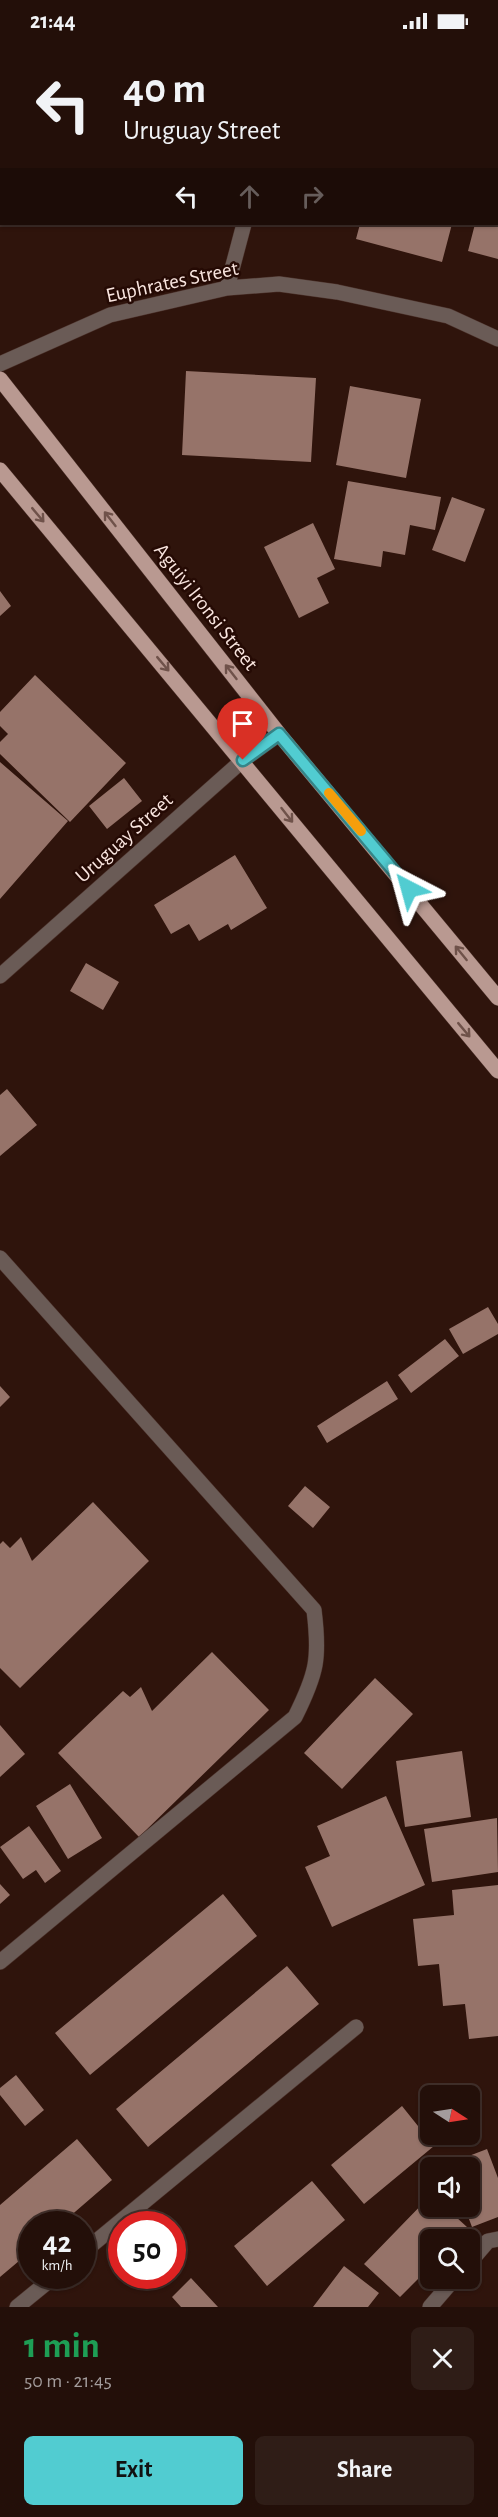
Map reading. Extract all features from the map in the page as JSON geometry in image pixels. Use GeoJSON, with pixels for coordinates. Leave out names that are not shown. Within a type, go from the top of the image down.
{"type":"FeatureCollection","features":[{"type":"Feature","properties":{"kind":"main road","name":"Aguiyi Ironsi Street"},"geometry":{"type":"LineString","coordinates":[[0,379],[279,734],[498,998]]}},
{"type":"Feature","properties":{"kind":"main road"},"geometry":{"type":"LineString","coordinates":[[0,470],[243,760],[322,860],[498,1071]]}},
{"type":"Feature","properties":{"kind":"street"},"geometry":{"type":"LineString","coordinates":[[227,288],[244,225]]}},
{"type":"Feature","properties":{"kind":"street","name":"Euphrates Street"},"geometry":{"type":"LineString","coordinates":[[0,364],[110,315],[227,288],[279,284],[337,292],[448,316],[498,339]]}},
{"type":"Feature","properties":{"kind":"street","name":"Uruguay Street"},"geometry":{"type":"LineString","coordinates":[[0,976],[243,760],[279,734]]}},
{"type":"Feature","properties":{"kind":"street"},"geometry":{"type":"LineString","coordinates":[[0,1258],[314,1610],[319,1649],[311,1687],[295,1717],[0,1962]]}},
{"type":"Feature","properties":{"kind":"street"},"geometry":{"type":"LineString","coordinates":[[96,2241],[356,2027]]}},
{"type":"Feature","properties":{"kind":"street"},"geometry":{"type":"LineString","coordinates":[[480,2250],[488,2241],[498,2239]]}},
{"type":"Feature","properties":{"kind":"street"},"geometry":{"type":"LineString","coordinates":[[17,2307],[39,2289]]}},
{"type":"Feature","properties":{"kind":"street"},"geometry":{"type":"LineString","coordinates":[[430,2307],[446,2289]]}},
{"type":"Feature","properties":{"kind":"building"},"geometry":{"type":"Polygon","coordinates":[[[360,225],[452,225],[442,262],[356,239],[360,225]]]}},
{"type":"Feature","properties":{"kind":"building"},"geometry":{"type":"Polygon","coordinates":[[[475,225],[498,225],[498,259],[468,251],[475,225]]]}},
{"type":"Feature","properties":{"kind":"building"},"geometry":{"type":"Polygon","coordinates":[[[186,371],[316,378],[311,462],[182,455],[186,371]]]}},
{"type":"Feature","properties":{"kind":"building"},"geometry":{"type":"Polygon","coordinates":[[[350,386],[421,399],[406,478],[336,465],[350,386]]]}},
{"type":"Feature","properties":{"kind":"building"},"geometry":{"type":"Polygon","coordinates":[[[348,481],[441,497],[435,530],[410,525],[405,555],[383,551],[381,567],[334,559],[348,481]]]}},
{"type":"Feature","properties":{"kind":"building"},"geometry":{"type":"Polygon","coordinates":[[[452,497],[485,509],[465,562],[432,550],[452,497]]]}},
{"type":"Feature","properties":{"kind":"building"},"geometry":{"type":"Polygon","coordinates":[[[313,523],[335,569],[317,578],[329,603],[299,618],[264,547],[313,523]]]}},
{"type":"Feature","properties":{"kind":"building"},"geometry":{"type":"Polygon","coordinates":[[[0,591],[11,606],[0,616],[0,591]]]}},
{"type":"Feature","properties":{"kind":"building"},"geometry":{"type":"Polygon","coordinates":[[[35,675],[126,763],[70,822],[0,754],[0,742],[8,734],[0,726],[0,712],[35,675]]]}},
{"type":"Feature","properties":{"kind":"building"},"geometry":{"type":"Polygon","coordinates":[[[0,762],[68,821],[0,899],[0,762]]]}},
{"type":"Feature","properties":{"kind":"building"},"geometry":{"type":"Polygon","coordinates":[[[124,778],[142,801],[107,829],[89,806],[124,778]]]}},
{"type":"Feature","properties":{"kind":"building"},"geometry":{"type":"Polygon","coordinates":[[[235,855],[267,908],[231,930],[228,924],[199,941],[189,924],[171,934],[154,905],[235,855]]]}},
{"type":"Feature","properties":{"kind":"building"},"geometry":{"type":"Polygon","coordinates":[[[86,963],[119,982],[103,1010],[70,991],[86,963]]]}},
{"type":"Feature","properties":{"kind":"building"},"geometry":{"type":"Polygon","coordinates":[[[7,1089],[37,1125],[0,1156],[0,1095],[7,1089]]]}},
{"type":"Feature","properties":{"kind":"building"},"geometry":{"type":"Polygon","coordinates":[[[488,1307],[498,1324],[498,1334],[463,1354],[449,1329],[488,1307]]]}},
{"type":"Feature","properties":{"kind":"building"},"geometry":{"type":"Polygon","coordinates":[[[445,1339],[459,1356],[411,1393],[398,1375],[445,1339]]]}},
{"type":"Feature","properties":{"kind":"building"},"geometry":{"type":"Polygon","coordinates":[[[387,1381],[398,1399],[327,1443],[317,1426],[387,1381]]]}},
{"type":"Feature","properties":{"kind":"building"},"geometry":{"type":"Polygon","coordinates":[[[0,1386],[10,1397],[0,1407],[0,1386]]]}},
{"type":"Feature","properties":{"kind":"building"},"geometry":{"type":"Polygon","coordinates":[[[305,1486],[330,1507],[313,1528],[288,1506],[305,1486]]]}},
{"type":"Feature","properties":{"kind":"building"},"geometry":{"type":"Polygon","coordinates":[[[93,1502],[149,1561],[20,1688],[0,1668],[0,1544],[3,1541],[10,1548],[21,1537],[32,1561],[93,1502]]]}},
{"type":"Feature","properties":{"kind":"building"},"geometry":{"type":"Polygon","coordinates":[[[212,1652],[269,1710],[139,1837],[58,1753],[123,1691],[130,1697],[141,1687],[152,1711],[212,1652]]]}},
{"type":"Feature","properties":{"kind":"building"},"geometry":{"type":"Polygon","coordinates":[[[375,1678],[413,1714],[342,1789],[304,1753],[375,1678]]]}},
{"type":"Feature","properties":{"kind":"building"},"geometry":{"type":"Polygon","coordinates":[[[0,1725],[25,1754],[0,1777],[0,1725]]]}},
{"type":"Feature","properties":{"kind":"building"},"geometry":{"type":"Polygon","coordinates":[[[462,1751],[471,1817],[405,1827],[396,1761],[462,1751]]]}},
{"type":"Feature","properties":{"kind":"building"},"geometry":{"type":"Polygon","coordinates":[[[70,1784],[102,1838],[68,1859],[36,1806],[70,1784]]]}},
{"type":"Feature","properties":{"kind":"building"},"geometry":{"type":"Polygon","coordinates":[[[386,1796],[425,1885],[332,1927],[305,1867],[330,1856],[317,1826],[386,1796]]]}},
{"type":"Feature","properties":{"kind":"building"},"geometry":{"type":"Polygon","coordinates":[[[497,1818],[498,1872],[432,1882],[424,1829],[497,1818]]]}},
{"type":"Feature","properties":{"kind":"building"},"geometry":{"type":"Polygon","coordinates":[[[29,1826],[61,1871],[45,1883],[36,1870],[23,1879],[0,1847],[29,1826]]]}},
{"type":"Feature","properties":{"kind":"building"},"geometry":{"type":"Polygon","coordinates":[[[0,1884],[10,1895],[0,1904],[0,1884]]]}},
{"type":"Feature","properties":{"kind":"building"},"geometry":{"type":"Polygon","coordinates":[[[498,1885],[498,2036],[469,2039],[465,2004],[443,2006],[439,1964],[418,1966],[413,1919],[454,1915],[452,1890],[498,1885]]]}},
{"type":"Feature","properties":{"kind":"building"},"geometry":{"type":"Polygon","coordinates":[[[223,1894],[257,1936],[90,2075],[55,2033],[223,1894]]]}},
{"type":"Feature","properties":{"kind":"building"},"geometry":{"type":"Polygon","coordinates":[[[287,1966],[319,2004],[148,2147],[116,2109],[287,1966]]]}},
{"type":"Feature","properties":{"kind":"building"},"geometry":{"type":"Polygon","coordinates":[[[16,2075],[44,2110],[25,2126],[0,2095],[0,2088],[16,2075]]]}},
{"type":"Feature","properties":{"kind":"building"},"geometry":{"type":"Polygon","coordinates":[[[402,2106],[420,2128],[420,2145],[434,2146],[364,2204],[331,2165],[402,2106]]]}},
{"type":"Feature","properties":{"kind":"building"},"geometry":{"type":"Polygon","coordinates":[[[77,2139],[112,2180],[76,2211],[18,2211],[18,2262],[0,2277],[0,2205],[77,2139]]]}},
{"type":"Feature","properties":{"kind":"building"},"geometry":{"type":"Polygon","coordinates":[[[487,2149],[498,2178],[498,2217],[472,2227],[468,2217],[480,2217],[480,2157],[466,2157],[487,2149]]]}},
{"type":"Feature","properties":{"kind":"building"},"geometry":{"type":"Polygon","coordinates":[[[312,2181],[345,2220],[267,2286],[234,2246],[312,2181]]]}},
{"type":"Feature","properties":{"kind":"building"},"geometry":{"type":"Polygon","coordinates":[[[420,2206],[420,2217],[456,2217],[467,2227],[465,2229],[420,2229],[420,2277],[400,2297],[364,2264],[420,2206]]]}},
{"type":"Feature","properties":{"kind":"building"},"geometry":{"type":"Polygon","coordinates":[[[344,2266],[379,2293],[368,2307],[313,2307],[344,2266]]]}},
{"type":"Feature","properties":{"kind":"building"},"geometry":{"type":"Polygon","coordinates":[[[191,2278],[218,2307],[181,2307],[172,2297],[180,2289],[186,2289],[186,2283],[191,2278]]]}},
{"type":"Feature","properties":{"kind":"slow traffic"},"geometry":{"type":"LineString","coordinates":[[329,793],[361,831]]}},
{"type":"Feature","properties":{"kind":"route"},"geometry":{"type":"LineString","coordinates":[[243,760],[279,734],[409,889]]}}]}
